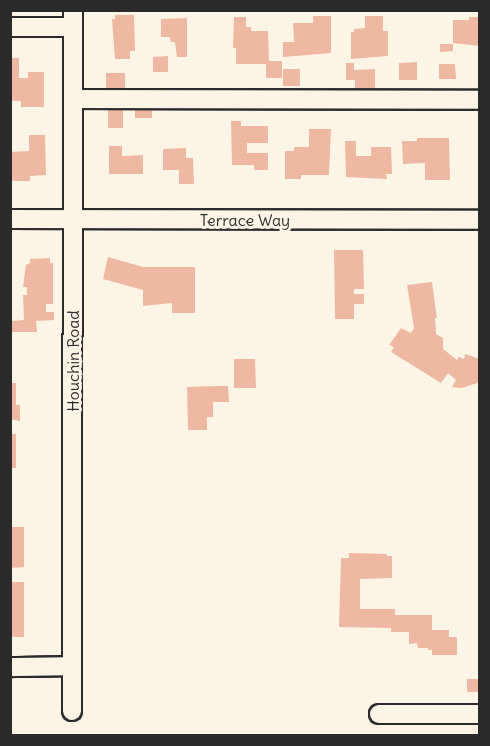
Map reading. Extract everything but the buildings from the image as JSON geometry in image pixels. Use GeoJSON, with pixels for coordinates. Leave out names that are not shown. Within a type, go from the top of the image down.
{"type":"FeatureCollection","features":[{"type":"Feature","properties":{"kind":"street"},"geometry":{"type":"LineString","coordinates":[[10,27],[73,19]]}},
{"type":"Feature","properties":{"kind":"street","name":"Houchin Road"},"geometry":{"type":"LineString","coordinates":[[72,711],[73,19]]}},
{"type":"Feature","properties":{"kind":"street"},"geometry":{"type":"LineString","coordinates":[[73,99],[480,100]]}},
{"type":"Feature","properties":{"kind":"street","name":"Terrace Way"},"geometry":{"type":"LineString","coordinates":[[10,219],[480,220]]}},
{"type":"Feature","properties":{"kind":"street"},"geometry":{"type":"LineString","coordinates":[[10,667],[72,666]]}},
{"type":"Feature","properties":{"kind":"street"},"geometry":{"type":"LineString","coordinates":[[379,714],[480,714]]}}]}
